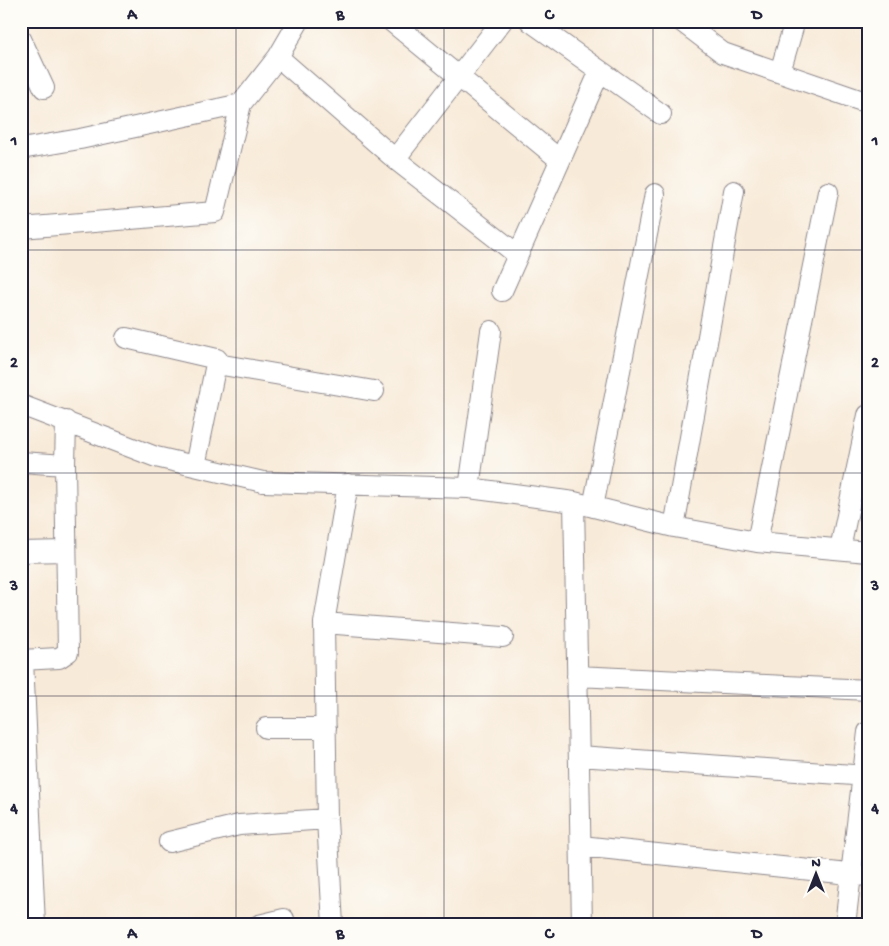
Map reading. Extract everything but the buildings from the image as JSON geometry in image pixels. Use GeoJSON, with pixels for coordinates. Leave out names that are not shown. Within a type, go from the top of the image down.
{"type":"FeatureCollection","features":[{"type":"Feature","properties":{"kind":"street"},"geometry":{"type":"LineString","coordinates":[[391,21],[560,160]]}},
{"type":"Feature","properties":{"kind":"street"},"geometry":{"type":"LineString","coordinates":[[395,158],[502,21]]}},
{"type":"Feature","properties":{"kind":"street"},"geometry":{"type":"LineString","coordinates":[[530,21],[661,114]]}},
{"type":"Feature","properties":{"kind":"street"},"geometry":{"type":"LineString","coordinates":[[681,21],[724,53],[868,103]]}},
{"type":"Feature","properties":{"kind":"street"},"geometry":{"type":"LineString","coordinates":[[780,72],[795,21]]}},
{"type":"Feature","properties":{"kind":"street"},"geometry":{"type":"LineString","coordinates":[[21,228],[215,212],[241,104],[278,58],[290,24]]}},
{"type":"Feature","properties":{"kind":"street"},"geometry":{"type":"LineString","coordinates":[[21,39],[44,88]]}},
{"type":"Feature","properties":{"kind":"street"},"geometry":{"type":"LineString","coordinates":[[278,58],[395,158],[518,256]]}},
{"type":"Feature","properties":{"kind":"street"},"geometry":{"type":"LineString","coordinates":[[502,291],[600,71]]}},
{"type":"Feature","properties":{"kind":"street"},"geometry":{"type":"LineString","coordinates":[[21,148],[80,139],[241,104]]}},
{"type":"Feature","properties":{"kind":"street"},"geometry":{"type":"LineString","coordinates":[[674,527],[734,191]]}},
{"type":"Feature","properties":{"kind":"street"},"geometry":{"type":"LineString","coordinates":[[757,542],[828,192]]}},
{"type":"Feature","properties":{"kind":"street"},"geometry":{"type":"LineString","coordinates":[[593,507],[655,194]]}},
{"type":"Feature","properties":{"kind":"street"},"geometry":{"type":"LineString","coordinates":[[469,488],[491,331]]}},
{"type":"Feature","properties":{"kind":"street"},"geometry":{"type":"LineString","coordinates":[[126,338],[215,358],[217,364],[195,466]]}},
{"type":"Feature","properties":{"kind":"street"},"geometry":{"type":"LineString","coordinates":[[217,364],[374,392]]}},
{"type":"Feature","properties":{"kind":"street"},"geometry":{"type":"LineString","coordinates":[[21,405],[156,457],[263,482],[469,488],[574,502],[674,527],[757,542],[868,552]]}},
{"type":"Feature","properties":{"kind":"street"},"geometry":{"type":"LineString","coordinates":[[840,549],[868,415]]}},
{"type":"Feature","properties":{"kind":"street"},"geometry":{"type":"LineString","coordinates":[[35,925],[22,660],[59,658],[68,652],[66,421]]}},
{"type":"Feature","properties":{"kind":"street"},"geometry":{"type":"LineString","coordinates":[[21,462],[65,465]]}},
{"type":"Feature","properties":{"kind":"street"},"geometry":{"type":"LineString","coordinates":[[332,925],[327,820],[324,623],[348,484]]}},
{"type":"Feature","properties":{"kind":"street"},"geometry":{"type":"LineString","coordinates":[[574,502],[582,925]]}},
{"type":"Feature","properties":{"kind":"street"},"geometry":{"type":"LineString","coordinates":[[21,552],[66,551]]}},
{"type":"Feature","properties":{"kind":"street"},"geometry":{"type":"LineString","coordinates":[[324,623],[503,637]]}},
{"type":"Feature","properties":{"kind":"street"},"geometry":{"type":"LineString","coordinates":[[577,676],[868,690]]}},
{"type":"Feature","properties":{"kind":"street"},"geometry":{"type":"LineString","coordinates":[[266,728],[326,728]]}},
{"type":"Feature","properties":{"kind":"street"},"geometry":{"type":"LineString","coordinates":[[845,925],[859,876],[868,732]]}},
{"type":"Feature","properties":{"kind":"street"},"geometry":{"type":"LineString","coordinates":[[579,756],[866,776]]}},
{"type":"Feature","properties":{"kind":"street"},"geometry":{"type":"LineString","coordinates":[[169,842],[239,825],[327,820]]}},
{"type":"Feature","properties":{"kind":"street"},"geometry":{"type":"LineString","coordinates":[[581,846],[859,876]]}},
{"type":"Feature","properties":{"kind":"street"},"geometry":{"type":"LineString","coordinates":[[259,925],[284,919]]}}]}
